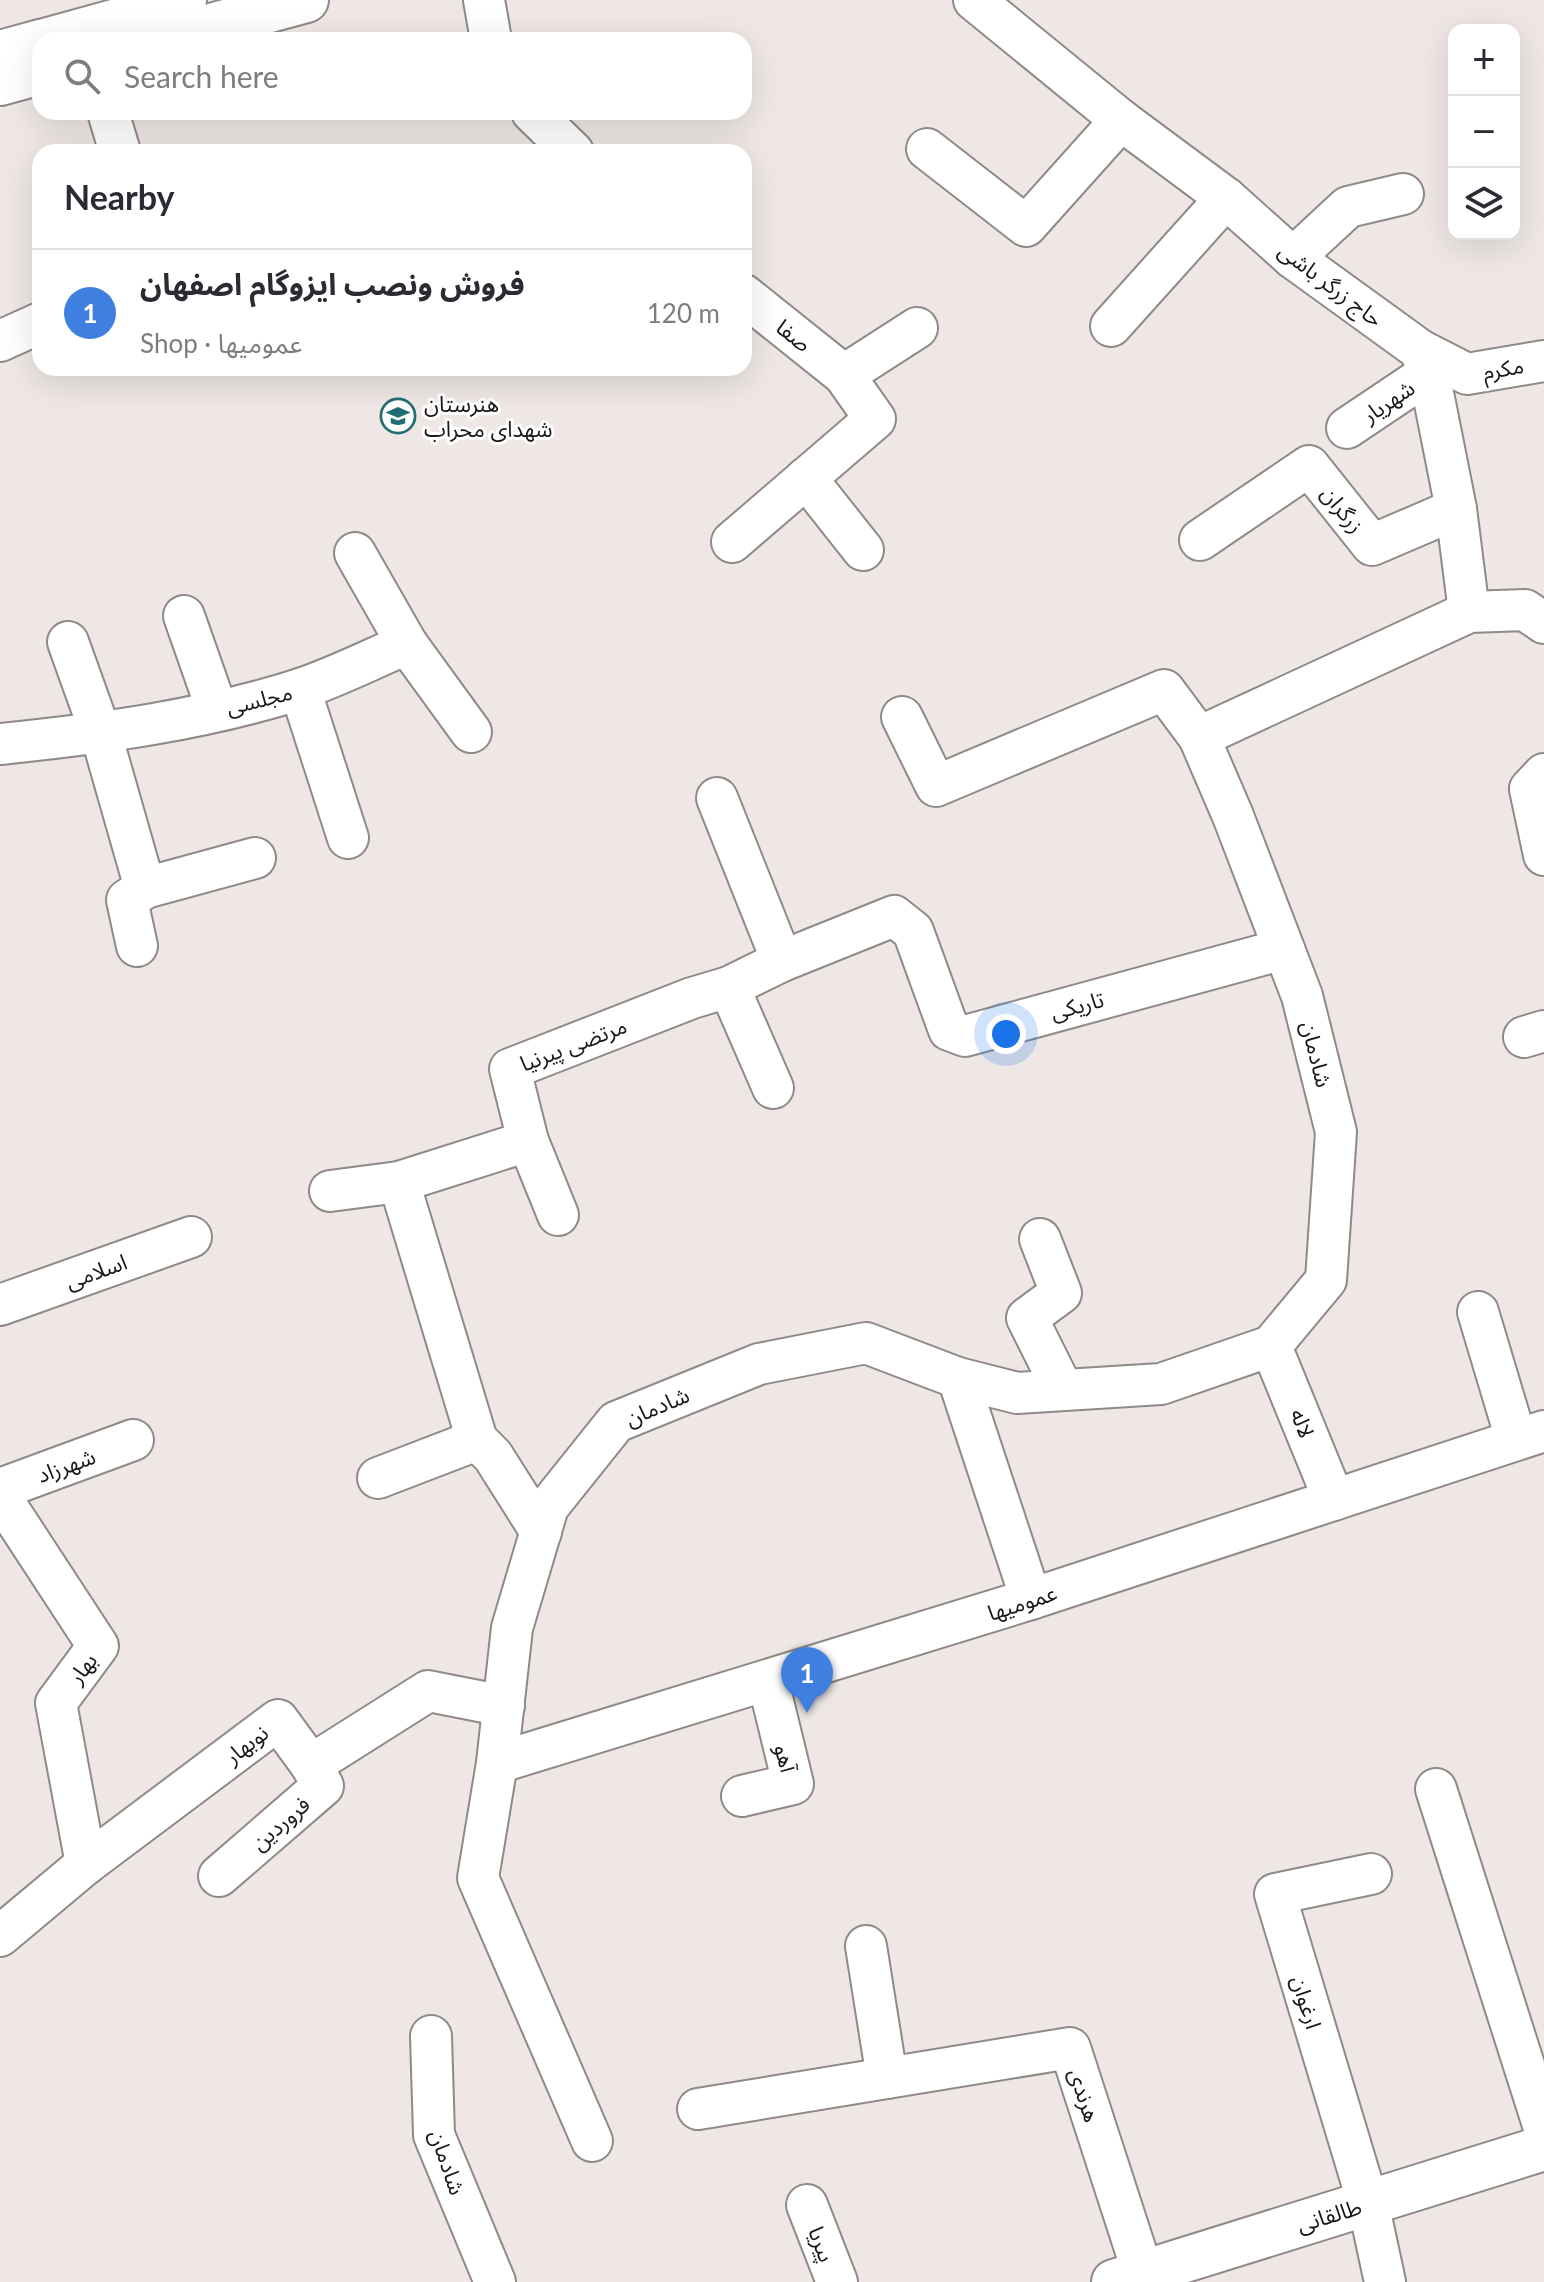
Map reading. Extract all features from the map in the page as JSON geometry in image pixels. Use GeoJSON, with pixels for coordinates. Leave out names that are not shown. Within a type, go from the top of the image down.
{"type":"FeatureCollection","features":[{"type":"Feature","properties":{"kind":"main road"},"geometry":{"type":"LineString","coordinates":[[189,32],[306,0]]}},
{"type":"Feature","properties":{"kind":"main road"},"geometry":{"type":"LineString","coordinates":[[0,83],[32,74]]}},
{"type":"Feature","properties":{"kind":"main road","name":"طالقانی"},"geometry":{"type":"LineString","coordinates":[[1144,2279],[1370,2212],[1544,2148]]}},
{"type":"Feature","properties":{"kind":"street"},"geometry":{"type":"LineString","coordinates":[[69,32],[186,0]]}},
{"type":"Feature","properties":{"kind":"street"},"geometry":{"type":"LineString","coordinates":[[484,0],[490,32]]}},
{"type":"Feature","properties":{"kind":"street","name":"حاج زرگر باشی"},"geometry":{"type":"LineString","coordinates":[[974,0],[1121,120],[1226,198],[1293,258],[1424,362]]}},
{"type":"Feature","properties":{"kind":"street"},"geometry":{"type":"LineString","coordinates":[[0,51],[32,42]]}},
{"type":"Feature","properties":{"kind":"street"},"geometry":{"type":"LineString","coordinates":[[110,120],[118,144]]}},
{"type":"Feature","properties":{"kind":"street"},"geometry":{"type":"LineString","coordinates":[[540,120],[565,144]]}},
{"type":"Feature","properties":{"kind":"street"},"geometry":{"type":"LineString","coordinates":[[927,149],[1026,226],[1121,120]]}},
{"type":"Feature","properties":{"kind":"street"},"geometry":{"type":"LineString","coordinates":[[1293,258],[1348,207],[1403,194]]}},
{"type":"Feature","properties":{"kind":"street"},"geometry":{"type":"LineString","coordinates":[[1111,326],[1226,198]]}},
{"type":"Feature","properties":{"kind":"street","name":"صفا"},"geometry":{"type":"LineString","coordinates":[[752,301],[844,375],[875,419],[806,478]]}},
{"type":"Feature","properties":{"kind":"street"},"geometry":{"type":"LineString","coordinates":[[0,341],[32,327]]}},
{"type":"Feature","properties":{"kind":"street"},"geometry":{"type":"LineString","coordinates":[[844,375],[917,328]]}},
{"type":"Feature","properties":{"kind":"street","name":"مکرم"},"geometry":{"type":"LineString","coordinates":[[1424,362],[1467,374],[1544,361]]}},
{"type":"Feature","properties":{"kind":"street"},"geometry":{"type":"LineString","coordinates":[[1424,362],[1456,509],[1469,612]]}},
{"type":"Feature","properties":{"kind":"street","name":"شهریار"},"geometry":{"type":"LineString","coordinates":[[1347,428],[1424,362]]}},
{"type":"Feature","properties":{"kind":"street","name":"زرگران"},"geometry":{"type":"LineString","coordinates":[[1200,540],[1309,466],[1372,545],[1456,509]]}},
{"type":"Feature","properties":{"kind":"street"},"geometry":{"type":"LineString","coordinates":[[732,542],[806,478],[863,550]]}},
{"type":"Feature","properties":{"kind":"street"},"geometry":{"type":"LineString","coordinates":[[355,553],[407,644],[471,732]]}},
{"type":"Feature","properties":{"kind":"street"},"geometry":{"type":"LineString","coordinates":[[1199,737],[1469,612],[1525,610],[1544,623]]}},
{"type":"Feature","properties":{"kind":"street"},"geometry":{"type":"LineString","coordinates":[[184,616],[217,710]]}},
{"type":"Feature","properties":{"kind":"street"},"geometry":{"type":"LineString","coordinates":[[68,642],[101,734],[145,888]]}},
{"type":"Feature","properties":{"kind":"street","name":"مجلسی"},"geometry":{"type":"LineString","coordinates":[[0,744],[101,734],[217,710],[300,689],[407,644]]}},
{"type":"Feature","properties":{"kind":"street"},"geometry":{"type":"LineString","coordinates":[[300,689],[348,838]]}},
{"type":"Feature","properties":{"kind":"street","name":"شادمان"},"geometry":{"type":"LineString","coordinates":[[592,2141],[478,1878],[497,1763],[512,1628],[548,1507],[616,1422],[759,1364],[866,1343],[958,1378],[1017,1393],[1161,1384],[1271,1346],[1326,1280],[1336,1132],[1302,996],[1233,816],[1199,737],[1164,690],[936,786],[902,717]]}},
{"type":"Feature","properties":{"kind":"street"},"geometry":{"type":"LineString","coordinates":[[1544,774],[1530,789],[1544,855]]}},
{"type":"Feature","properties":{"kind":"street"},"geometry":{"type":"LineString","coordinates":[[717,798],[782,961]]}},
{"type":"Feature","properties":{"kind":"street"},"geometry":{"type":"LineString","coordinates":[[137,946],[127,900],[145,888],[255,858]]}},
{"type":"Feature","properties":{"kind":"street","name":"تاریکی"},"geometry":{"type":"LineString","coordinates":[[894,916],[913,931],[949,1030],[965,1036],[1284,949]]}},
{"type":"Feature","properties":{"kind":"street","name":"مرتضی پیرنیا"},"geometry":{"type":"LineString","coordinates":[[528,1141],[510,1069],[692,998],[729,987],[782,961],[894,916]]}},
{"type":"Feature","properties":{"kind":"street"},"geometry":{"type":"LineString","coordinates":[[729,987],[773,1088]]}},
{"type":"Feature","properties":{"kind":"street"},"geometry":{"type":"LineString","coordinates":[[330,1191],[399,1182],[528,1141],[558,1215]]}},
{"type":"Feature","properties":{"kind":"street"},"geometry":{"type":"LineString","coordinates":[[399,1182],[477,1440],[493,1456],[541,1532]]}},
{"type":"Feature","properties":{"kind":"street","name":"اسلامی"},"geometry":{"type":"LineString","coordinates":[[0,1305],[191,1237]]}},
{"type":"Feature","properties":{"kind":"street"},"geometry":{"type":"LineString","coordinates":[[1040,1239],[1061,1293],[1027,1318],[1063,1390]]}},
{"type":"Feature","properties":{"kind":"street"},"geometry":{"type":"LineString","coordinates":[[1478,1312],[1530,1435]]}},
{"type":"Feature","properties":{"kind":"street","name":"لاله"},"geometry":{"type":"LineString","coordinates":[[1271,1346],[1334,1500]]}},
{"type":"Feature","properties":{"kind":"street"},"geometry":{"type":"LineString","coordinates":[[958,1378],[1031,1599]]}},
{"type":"Feature","properties":{"kind":"street","name":"عمومیها"},"geometry":{"type":"LineString","coordinates":[[497,1763],[1031,1599],[1530,1435]]}},
{"type":"Feature","properties":{"kind":"street","name":"شهرزاد"},"geometry":{"type":"LineString","coordinates":[[0,1489],[133,1440]]}},
{"type":"Feature","properties":{"kind":"street"},"geometry":{"type":"LineString","coordinates":[[378,1478],[477,1440]]}},
{"type":"Feature","properties":{"kind":"street","name":"بهار"},"geometry":{"type":"LineString","coordinates":[[0,1496],[98,1646],[56,1703],[86,1864]]}},
{"type":"Feature","properties":{"kind":"street","name":"آهو"},"geometry":{"type":"LineString","coordinates":[[742,1796],[793,1784],[768,1681]]}},
{"type":"Feature","properties":{"kind":"street"},"geometry":{"type":"LineString","coordinates":[[311,1765],[428,1691],[504,1706]]}},
{"type":"Feature","properties":{"kind":"street","name":"نوبهار"},"geometry":{"type":"LineString","coordinates":[[0,1936],[86,1864],[278,1720],[311,1765]]}},
{"type":"Feature","properties":{"kind":"street","name":"فروردین"},"geometry":{"type":"LineString","coordinates":[[219,1876],[323,1786],[311,1765]]}},
{"type":"Feature","properties":{"kind":"street"},"geometry":{"type":"LineString","coordinates":[[1436,1789],[1544,2128]]}},
{"type":"Feature","properties":{"kind":"street","name":"ارغوان"},"geometry":{"type":"LineString","coordinates":[[1370,2212],[1275,1894],[1371,1874]]}},
{"type":"Feature","properties":{"kind":"street"},"geometry":{"type":"LineString","coordinates":[[866,1946],[887,2078]]}},
{"type":"Feature","properties":{"kind":"street","name":"شادمان"},"geometry":{"type":"LineString","coordinates":[[431,2036],[434,2135],[495,2282]]}},
{"type":"Feature","properties":{"kind":"street","name":"هرندی"},"geometry":{"type":"LineString","coordinates":[[698,2109],[1070,2048],[1144,2279]]}},
{"type":"Feature","properties":{"kind":"street","name":"طالقانی"},"geometry":{"type":"LineString","coordinates":[[1370,2212],[1544,2169]]}},
{"type":"Feature","properties":{"kind":"street","name":"پیریا"},"geometry":{"type":"LineString","coordinates":[[807,2205],[837,2282]]}},
{"type":"Feature","properties":{"kind":"street"},"geometry":{"type":"LineString","coordinates":[[1370,2212],[1385,2282]]}},
{"type":"Feature","properties":{"kind":"place","name":"هنرستان شهدای محراب"},"geometry":{"type":"Point","coordinates":[398,416]}},
{"type":"Feature","properties":{"kind":"place","name":"فروش ونصب ایزوگام اصفهان"},"geometry":{"type":"Point","coordinates":[807,1713]}}]}
